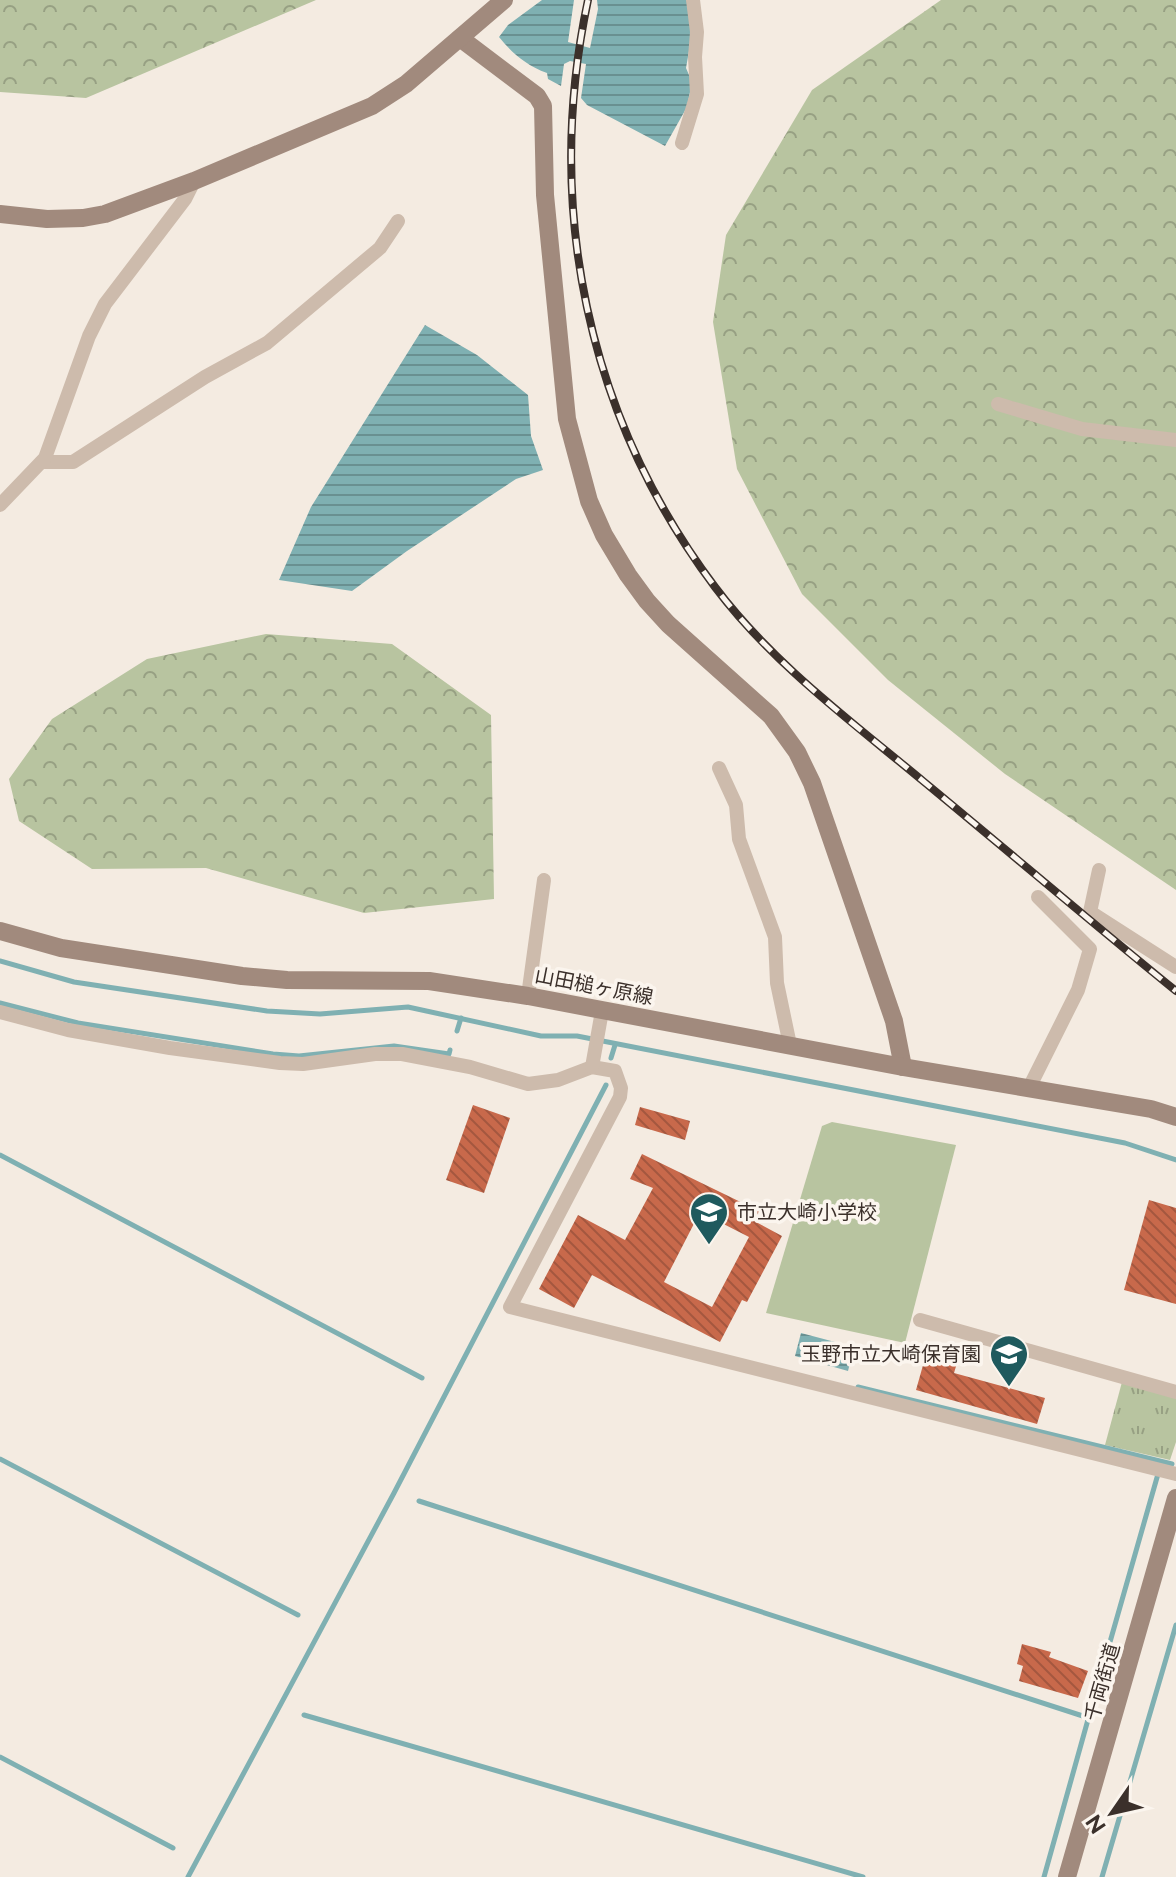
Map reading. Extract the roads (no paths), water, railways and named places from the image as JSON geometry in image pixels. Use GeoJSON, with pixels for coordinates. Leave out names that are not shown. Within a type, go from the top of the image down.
{"type":"FeatureCollection","features":[{"type":"Feature","properties":{"kind":"street"},"geometry":{"type":"LineString","coordinates":[[0,214],[47,219],[83,218],[127,207],[372,106],[406,84],[504,0]]}},
{"type":"Feature","properties":{"kind":"street"},"geometry":{"type":"LineString","coordinates":[[682,143],[697,94],[697,32],[693,0]]}},
{"type":"Feature","properties":{"kind":"street"},"geometry":{"type":"LineString","coordinates":[[460,38],[537,96],[543,106],[545,195],[567,419],[589,501],[604,535],[647,601],[668,624],[771,716],[797,752],[812,783],[894,1021],[903,1067]]}},
{"type":"Feature","properties":{"kind":"street"},"geometry":{"type":"LineString","coordinates":[[0,505],[42,462],[89,336],[105,304],[185,199],[194,181]]}},
{"type":"Feature","properties":{"kind":"street"},"geometry":{"type":"LineString","coordinates":[[42,462],[73,462],[205,377],[267,343],[380,248],[398,221]]}},
{"type":"Feature","properties":{"kind":"street"},"geometry":{"type":"LineString","coordinates":[[998,404],[1082,429],[1176,440]]}},
{"type":"Feature","properties":{"kind":"street"},"geometry":{"type":"LineString","coordinates":[[719,768],[736,805],[739,839],[775,937],[777,983],[790,1045]]}},
{"type":"Feature","properties":{"kind":"street"},"geometry":{"type":"LineString","coordinates":[[1099,870],[1090,912],[1176,967]]}},
{"type":"Feature","properties":{"kind":"street"},"geometry":{"type":"LineString","coordinates":[[528,996],[544,880]]}},
{"type":"Feature","properties":{"kind":"street"},"geometry":{"type":"LineString","coordinates":[[1029,1088],[1078,990],[1090,949],[1038,897]]}},
{"type":"Feature","properties":{"kind":"street","name":"山田槌ヶ原線"},"geometry":{"type":"LineString","coordinates":[[0,931],[61,948],[242,976],[287,980],[429,981],[528,996],[903,1067],[1151,1109],[1176,1117]]}},
{"type":"Feature","properties":{"kind":"street"},"geometry":{"type":"LineString","coordinates":[[593,1062],[602,1011]]}},
{"type":"Feature","properties":{"kind":"street"},"geometry":{"type":"LineString","coordinates":[[0,1012],[68,1030],[170,1048],[303,1064],[375,1054],[402,1054],[470,1067],[528,1084],[558,1080],[593,1062],[615,1071],[621,1088],[620,1097],[510,1307],[1176,1474]]}},
{"type":"Feature","properties":{"kind":"street"},"geometry":{"type":"LineString","coordinates":[[920,1320],[1176,1392]]}},
{"type":"Feature","properties":{"kind":"street","name":"千両街道"},"geometry":{"type":"LineString","coordinates":[[1067,1877],[1176,1498]]}},
{"type":"Feature","properties":{"kind":"water"},"geometry":{"type":"Polygon","coordinates":[[[542,0],[574,0],[568,42],[590,48],[597,0],[687,0],[692,34],[686,68],[692,82],[687,107],[665,146],[587,105],[581,98],[586,64],[570,61],[564,64],[561,86],[548,79],[547,73],[509,49],[499,37],[508,25],[542,0]]]}},
{"type":"Feature","properties":{"kind":"water"},"geometry":{"type":"Polygon","coordinates":[[[425,325],[477,355],[528,395],[531,436],[543,470],[516,479],[352,591],[279,580],[311,507],[425,325]]]}},
{"type":"Feature","properties":{"kind":"water"},"geometry":{"type":"Polygon","coordinates":[[[801,1333],[854,1347],[848,1371],[795,1356],[801,1333]]]}},
{"type":"Feature","properties":{"kind":"waterway"},"geometry":{"type":"LineString","coordinates":[[0,961],[74,982],[267,1011],[320,1014],[408,1007],[541,1036],[577,1036],[1125,1143],[1176,1160]]}},
{"type":"Feature","properties":{"kind":"waterway"},"geometry":{"type":"LineString","coordinates":[[0,1003],[78,1023],[273,1054],[299,1056],[394,1046],[449,1054],[450,1050]]}},
{"type":"Feature","properties":{"kind":"waterway"},"geometry":{"type":"LineString","coordinates":[[457,1031],[461,1018]]}},
{"type":"Feature","properties":{"kind":"waterway"},"geometry":{"type":"LineString","coordinates":[[611,1058],[615,1045]]}},
{"type":"Feature","properties":{"kind":"waterway"},"geometry":{"type":"LineString","coordinates":[[188,1877],[394,1493],[606,1085]]}},
{"type":"Feature","properties":{"kind":"waterway"},"geometry":{"type":"LineString","coordinates":[[0,1155],[422,1378]]}},
{"type":"Feature","properties":{"kind":"waterway"},"geometry":{"type":"LineString","coordinates":[[858,1387],[1172,1464]]}},
{"type":"Feature","properties":{"kind":"waterway"},"geometry":{"type":"LineString","coordinates":[[0,1459],[298,1615]]}},
{"type":"Feature","properties":{"kind":"waterway"},"geometry":{"type":"LineString","coordinates":[[1092,1705],[1158,1474]]}},
{"type":"Feature","properties":{"kind":"waterway"},"geometry":{"type":"LineString","coordinates":[[419,1501],[1089,1718]]}},
{"type":"Feature","properties":{"kind":"waterway"},"geometry":{"type":"LineString","coordinates":[[1102,1877],[1176,1625]]}},
{"type":"Feature","properties":{"kind":"waterway"},"geometry":{"type":"LineString","coordinates":[[304,1715],[863,1877]]}},
{"type":"Feature","properties":{"kind":"waterway"},"geometry":{"type":"LineString","coordinates":[[1044,1877],[1089,1716]]}},
{"type":"Feature","properties":{"kind":"waterway"},"geometry":{"type":"LineString","coordinates":[[0,1757],[173,1848]]}},
{"type":"Feature","properties":{"kind":"railway"},"geometry":{"type":"LineString","coordinates":[[588,0],[576,78],[571,155],[575,232],[587,307],[607,381],[635,453],[671,521],[737,615],[787,666],[1176,991]]}},
{"type":"Feature","properties":{"kind":"place","name":"市立大崎小学校"},"geometry":{"type":"Point","coordinates":[709,1246]}},
{"type":"Feature","properties":{"kind":"place","name":"玉野市立大崎保育園"},"geometry":{"type":"Point","coordinates":[1009,1388]}}]}
